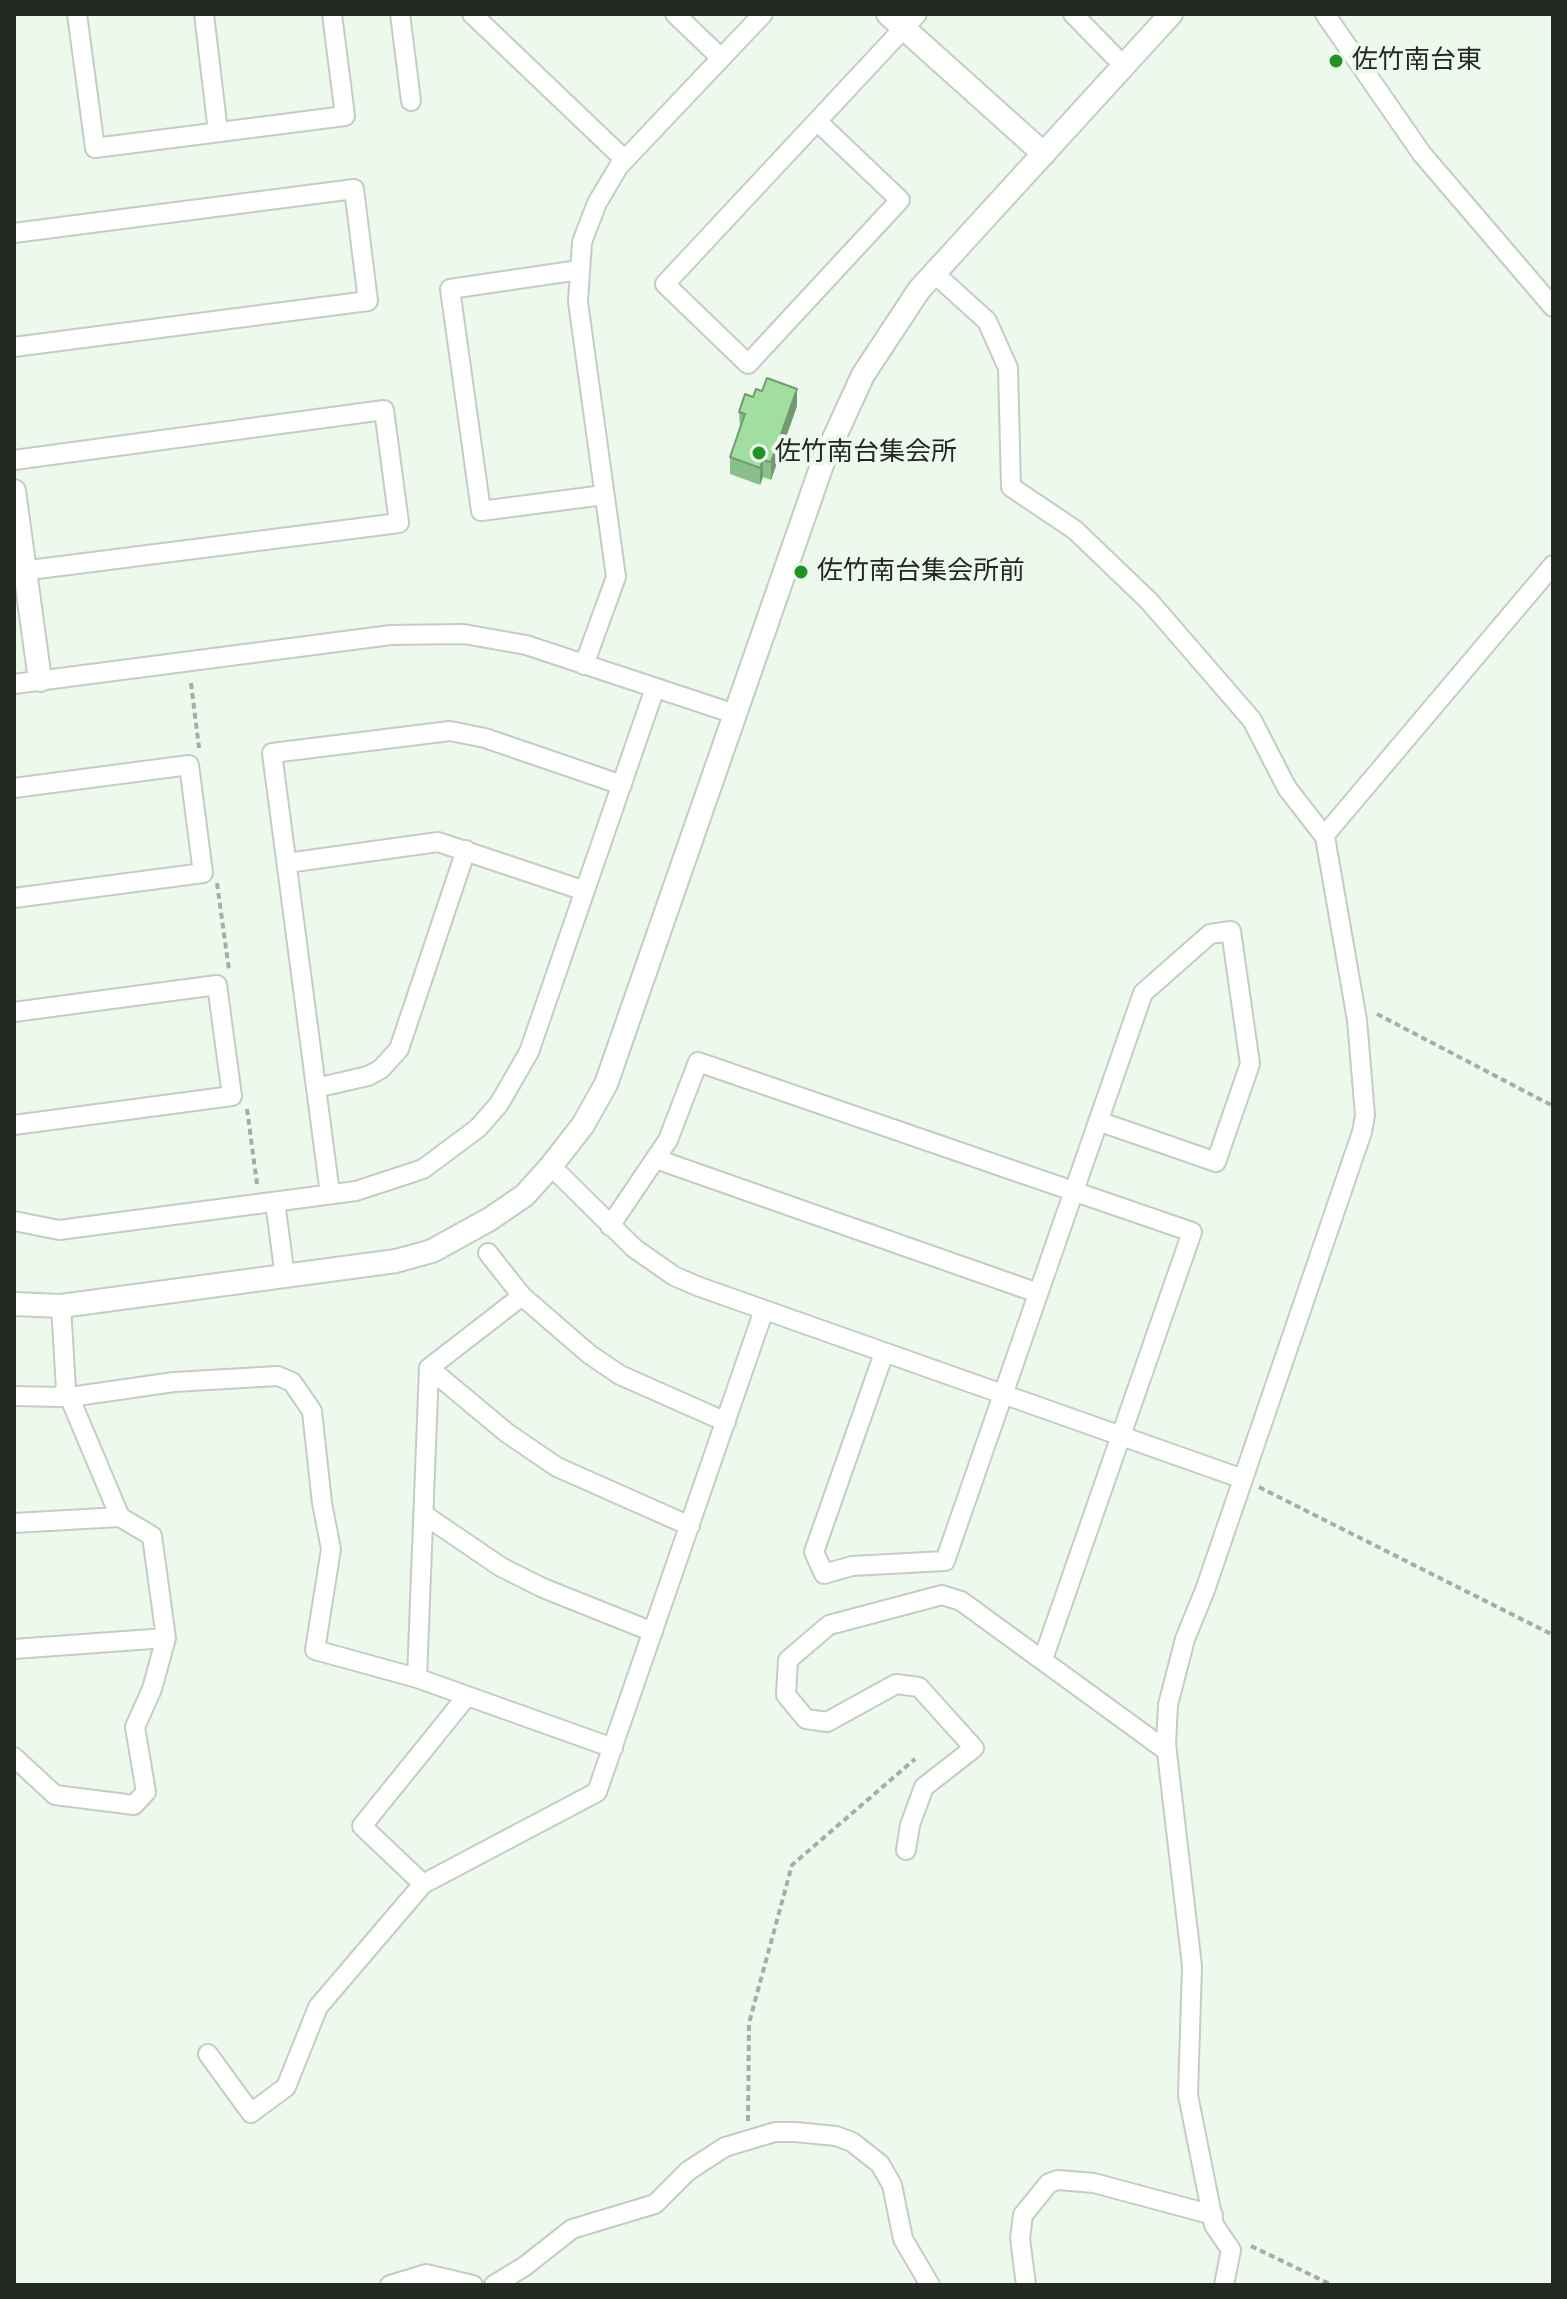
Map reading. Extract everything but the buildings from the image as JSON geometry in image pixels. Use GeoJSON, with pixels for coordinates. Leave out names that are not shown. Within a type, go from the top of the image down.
{"type":"FeatureCollection","features":[{"type":"Feature","properties":{"kind":"street"},"geometry":{"type":"LineString","coordinates":[[77,14],[95,148],[345,116],[332,14]]}},
{"type":"Feature","properties":{"kind":"street"},"geometry":{"type":"LineString","coordinates":[[204,14],[218,132]]}},
{"type":"Feature","properties":{"kind":"street"},"geometry":{"type":"LineString","coordinates":[[400,14],[411,101]]}},
{"type":"Feature","properties":{"kind":"street"},"geometry":{"type":"LineString","coordinates":[[472,14],[625,160]]}},
{"type":"Feature","properties":{"kind":"street"},"geometry":{"type":"LineString","coordinates":[[675,14],[721,58]]}},
{"type":"Feature","properties":{"kind":"street"},"geometry":{"type":"LineString","coordinates":[[584,665],[616,577],[578,302],[579,270],[588,223],[608,183],[625,160],[763,14]]}},
{"type":"Feature","properties":{"kind":"street"},"geometry":{"type":"LineString","coordinates":[[1073,14],[1114,56]]}},
{"type":"Feature","properties":{"kind":"street"},"geometry":{"type":"LineString","coordinates":[[14,1304],[61,1306],[396,1261],[432,1251],[525,1195],[583,1125],[606,1084],[839,421],[886,335],[934,273],[1171,14]]}},
{"type":"Feature","properties":{"kind":"street"},"geometry":{"type":"LineString","coordinates":[[1325,14],[1422,154],[1553,307]]}},
{"type":"Feature","properties":{"kind":"street"},"geometry":{"type":"LineString","coordinates":[[817,121],[900,200],[748,364],[665,284],[817,121],[903,19],[1044,154]]}},
{"type":"Feature","properties":{"kind":"street"},"geometry":{"type":"LineString","coordinates":[[14,233],[354,189],[368,301],[14,347]]}},
{"type":"Feature","properties":{"kind":"street"},"geometry":{"type":"LineString","coordinates":[[579,270],[450,289],[481,511],[604,495]]}},
{"type":"Feature","properties":{"kind":"street"},"geometry":{"type":"LineString","coordinates":[[934,273],[987,321],[1008,368],[1011,487],[1075,530],[1149,601],[1252,720],[1287,788],[1324,836],[1330,850],[1357,1020],[1365,1115],[1243,1479],[1173,1675],[1168,1705],[1167,1751],[1192,1966],[1188,2095],[1214,2225],[1231,2250],[1224,2285]]}},
{"type":"Feature","properties":{"kind":"street"},"geometry":{"type":"LineString","coordinates":[[14,460],[384,410],[399,523],[19,572]]}},
{"type":"Feature","properties":{"kind":"street"},"geometry":{"type":"LineString","coordinates":[[14,491],[19,572],[40,680]]}},
{"type":"Feature","properties":{"kind":"street"},"geometry":{"type":"LineString","coordinates":[[1324,836],[1553,565]]}},
{"type":"Feature","properties":{"kind":"street"},"geometry":{"type":"LineString","coordinates":[[14,684],[391,635],[464,634],[526,645],[735,714]]}},
{"type":"Feature","properties":{"kind":"street"},"geometry":{"type":"LineString","coordinates":[[14,1221],[59,1230],[267,1198],[356,1191],[423,1169],[478,1128],[499,1104],[529,1052],[655,688]]}},
{"type":"Feature","properties":{"kind":"street"},"geometry":{"type":"LineString","coordinates":[[330,1194],[272,753],[450,731],[485,738],[622,785]]}},
{"type":"Feature","properties":{"kind":"street"},"geometry":{"type":"LineString","coordinates":[[14,788],[189,765],[203,873],[14,898]]}},
{"type":"Feature","properties":{"kind":"street"},"geometry":{"type":"LineString","coordinates":[[287,863],[438,842],[585,891]]}},
{"type":"Feature","properties":{"kind":"street"},"geometry":{"type":"LineString","coordinates":[[316,1088],[368,1076],[381,1069],[399,1049],[466,850]]}},
{"type":"Feature","properties":{"kind":"street"},"geometry":{"type":"LineString","coordinates":[[884,1353],[814,1552],[824,1574],[852,1566],[945,1561],[1038,1293],[1074,1191],[1098,1121],[1143,993],[1210,934],[1231,931],[1250,1064],[1216,1162],[1098,1121]]}},
{"type":"Feature","properties":{"kind":"street"},"geometry":{"type":"LineString","coordinates":[[14,1012],[217,985],[232,1096],[14,1125]]}},
{"type":"Feature","properties":{"kind":"street"},"geometry":{"type":"LineString","coordinates":[[610,1226],[668,1140],[698,1062],[1192,1232],[1043,1659]]}},
{"type":"Feature","properties":{"kind":"street"},"geometry":{"type":"LineString","coordinates":[[656,1159],[1038,1293]]}},
{"type":"Feature","properties":{"kind":"street"},"geometry":{"type":"LineString","coordinates":[[551,1166],[610,1226],[674,1276],[1243,1479]]}},
{"type":"Feature","properties":{"kind":"street"},"geometry":{"type":"LineString","coordinates":[[267,1198],[285,1277]]}},
{"type":"Feature","properties":{"kind":"street"},"geometry":{"type":"LineString","coordinates":[[488,1253],[522,1296],[553,1326],[620,1375],[726,1422]]}},
{"type":"Feature","properties":{"kind":"street"},"geometry":{"type":"LineString","coordinates":[[417,1678],[429,1368],[522,1296]]}},
{"type":"Feature","properties":{"kind":"street"},"geometry":{"type":"LineString","coordinates":[[61,1306],[68,1393],[120,1517]]}},
{"type":"Feature","properties":{"kind":"street"},"geometry":{"type":"LineString","coordinates":[[208,2054],[251,2113],[286,2087],[318,2007],[423,1884],[597,1792],[764,1310]]}},
{"type":"Feature","properties":{"kind":"street"},"geometry":{"type":"LineString","coordinates":[[429,1368],[507,1433],[557,1467],[690,1526]]}},
{"type":"Feature","properties":{"kind":"street"},"geometry":{"type":"LineString","coordinates":[[14,1396],[60,1397],[68,1393],[174,1382],[278,1376],[292,1382],[312,1411],[322,1503],[331,1549],[315,1650],[417,1678],[613,1748]]}},
{"type":"Feature","properties":{"kind":"street"},"geometry":{"type":"LineString","coordinates":[[423,1514],[501,1567],[653,1632]]}},
{"type":"Feature","properties":{"kind":"street"},"geometry":{"type":"LineString","coordinates":[[14,1523],[120,1517],[152,1536],[166,1638],[152,1689],[135,1727],[134,1737],[146,1792],[134,1805],[55,1795],[14,1757]]}},
{"type":"Feature","properties":{"kind":"street"},"geometry":{"type":"LineString","coordinates":[[906,1850],[910,1825],[924,1787],[974,1748],[919,1687],[896,1684],[827,1722],[806,1719],[786,1695],[788,1660],[829,1625],[942,1595],[961,1601],[1167,1751]]}},
{"type":"Feature","properties":{"kind":"street"},"geometry":{"type":"LineString","coordinates":[[14,1649],[166,1638]]}},
{"type":"Feature","properties":{"kind":"street"},"geometry":{"type":"LineString","coordinates":[[423,1884],[362,1826],[467,1696]]}},
{"type":"Feature","properties":{"kind":"street"},"geometry":{"type":"LineString","coordinates":[[494,2285],[525,2266],[572,2229],[655,2204],[709,2156],[775,2132],[836,2136],[864,2148],[887,2172],[903,2239],[930,2285]]}},
{"type":"Feature","properties":{"kind":"street"},"geometry":{"type":"LineString","coordinates":[[1026,2285],[1020,2238],[1023,2215],[1049,2183],[1058,2180],[1094,2183],[1213,2215]]}},
{"type":"Feature","properties":{"kind":"street"},"geometry":{"type":"LineString","coordinates":[[390,2285],[426,2274],[473,2285]]}},
{"type":"Feature","properties":{"kind":"path"},"geometry":{"type":"LineString","coordinates":[[191,683],[201,761]]}},
{"type":"Feature","properties":{"kind":"path"},"geometry":{"type":"LineString","coordinates":[[215,869],[230,977]]}},
{"type":"Feature","properties":{"kind":"path"},"geometry":{"type":"LineString","coordinates":[[1377,1014],[1553,1106]]}},
{"type":"Feature","properties":{"kind":"path"},"geometry":{"type":"LineString","coordinates":[[246,1101],[267,1198]]}},
{"type":"Feature","properties":{"kind":"path"},"geometry":{"type":"LineString","coordinates":[[1243,1479],[1553,1635]]}},
{"type":"Feature","properties":{"kind":"path"},"geometry":{"type":"LineString","coordinates":[[748,2140],[749,2023],[792,1865],[915,1759]]}},
{"type":"Feature","properties":{"kind":"path"},"geometry":{"type":"LineString","coordinates":[[1243,2242],[1332,2285]]}},
{"type":"Feature","properties":{"kind":"place","name":"佐竹南台東"},"geometry":{"type":"Point","coordinates":[1336,61]}},
{"type":"Feature","properties":{"kind":"place","name":"佐竹南台集会所"},"geometry":{"type":"Point","coordinates":[759,453]}},
{"type":"Feature","properties":{"kind":"place","name":"佐竹南台集会所前"},"geometry":{"type":"Point","coordinates":[801,572]}}]}
